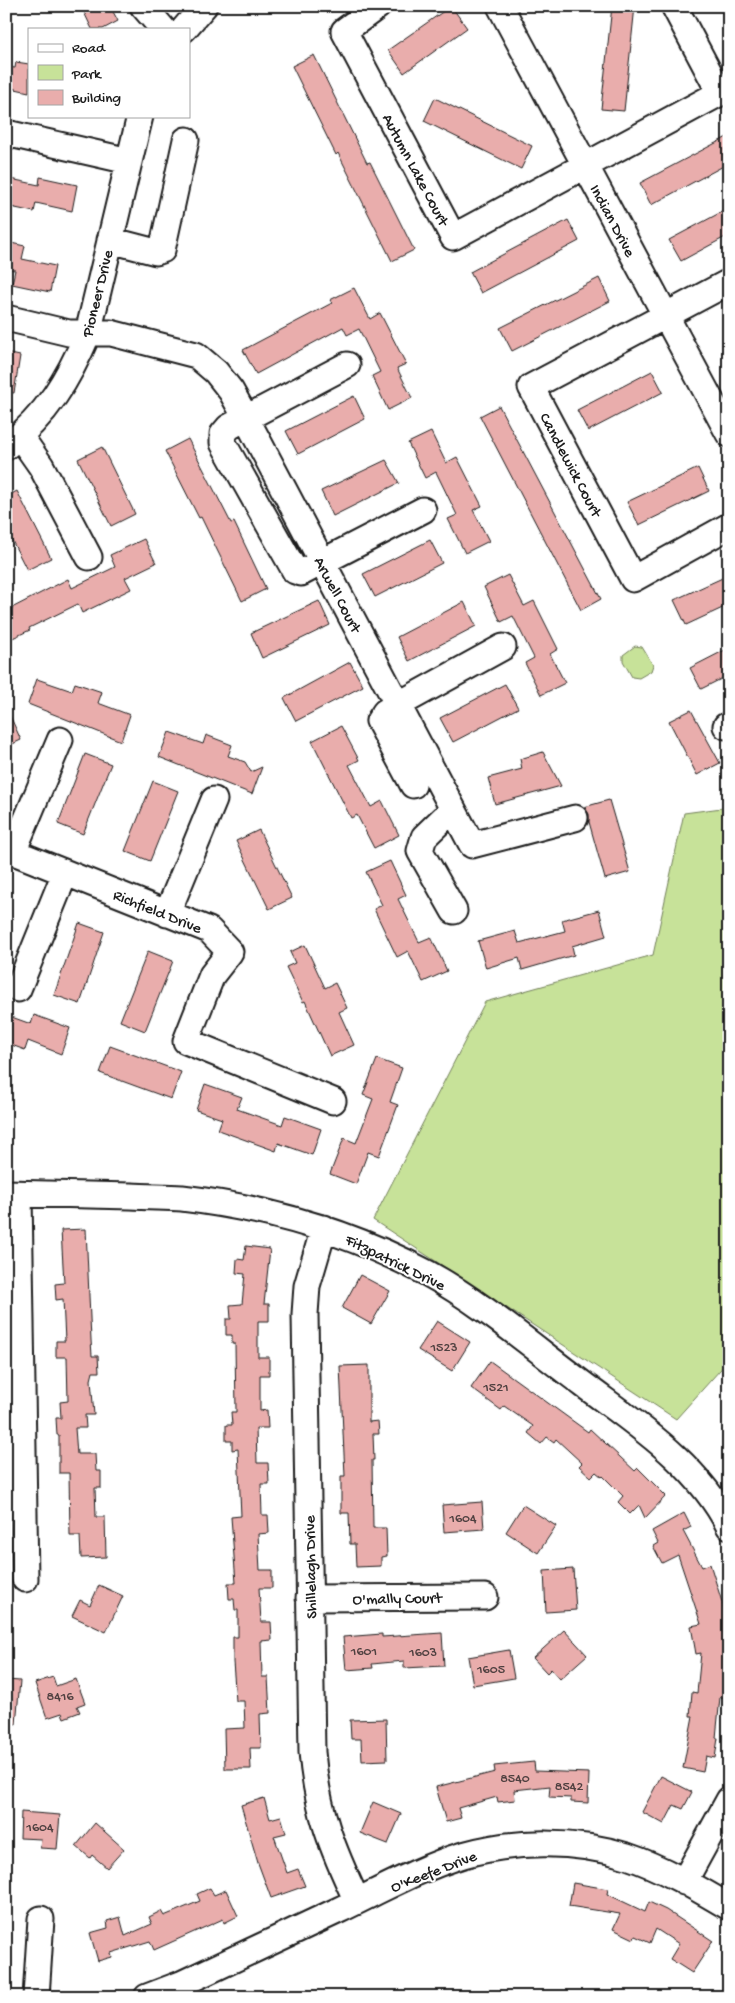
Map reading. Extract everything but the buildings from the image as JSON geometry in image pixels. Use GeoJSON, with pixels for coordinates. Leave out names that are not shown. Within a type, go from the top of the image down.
{"type":"FeatureCollection","features":[{"type":"Feature","properties":{"kind":"street"},"geometry":{"type":"LineString","coordinates":[[143,6],[161,28]]}},
{"type":"Feature","properties":{"kind":"street"},"geometry":{"type":"LineString","coordinates":[[185,28],[204,6]]}},
{"type":"Feature","properties":{"kind":"street","name":"Autumn Lake Court"},"geometry":{"type":"LineString","coordinates":[[378,6],[344,30],[453,237],[585,165]]}},
{"type":"Feature","properties":{"kind":"street","name":"Indian Drive"},"geometry":{"type":"LineString","coordinates":[[500,6],[729,434]]}},
{"type":"Feature","properties":{"kind":"street"},"geometry":{"type":"LineString","coordinates":[[585,165],[720,93],[674,6]]}},
{"type":"Feature","properties":{"kind":"street","name":"Pioneer Drive"},"geometry":{"type":"LineString","coordinates":[[13,441],[44,412],[60,390],[75,366],[88,333],[140,118]]}},
{"type":"Feature","properties":{"kind":"street"},"geometry":{"type":"LineString","coordinates":[[6,133],[129,161]]}},
{"type":"Feature","properties":{"kind":"street"},"geometry":{"type":"LineString","coordinates":[[110,240],[156,252],[162,250],[186,140]]}},
{"type":"Feature","properties":{"kind":"street"},"geometry":{"type":"LineString","coordinates":[[666,316],[729,282]]}},
{"type":"Feature","properties":{"kind":"street","name":"Candlewick Court"},"geometry":{"type":"LineString","coordinates":[[666,316],[531,387],[633,579],[729,526]]}},
{"type":"Feature","properties":{"kind":"street","name":"Arwell Court"},"geometry":{"type":"LineString","coordinates":[[6,318],[69,333],[111,333],[196,355],[216,372],[231,391],[246,418],[472,845],[575,818]]}},
{"type":"Feature","properties":{"kind":"street"},"geometry":{"type":"LineString","coordinates":[[246,418],[347,365]]}},
{"type":"Feature","properties":{"kind":"street"},"geometry":{"type":"LineString","coordinates":[[13,441],[41,466],[89,557]]}},
{"type":"Feature","properties":{"kind":"street"},"geometry":{"type":"LineString","coordinates":[[322,562],[423,510]]}},
{"type":"Feature","properties":{"kind":"street"},"geometry":{"type":"LineString","coordinates":[[413,785],[379,721],[385,712],[503,647]]}},
{"type":"Feature","properties":{"kind":"street"},"geometry":{"type":"LineString","coordinates":[[10,851],[60,740]]}},
{"type":"Feature","properties":{"kind":"street"},"geometry":{"type":"LineString","coordinates":[[167,914],[214,800]]}},
{"type":"Feature","properties":{"kind":"street"},"geometry":{"type":"LineString","coordinates":[[453,809],[424,837],[420,851],[454,911]]}},
{"type":"Feature","properties":{"kind":"street","name":"Richfield Drive"},"geometry":{"type":"LineString","coordinates":[[10,851],[209,930],[230,952],[212,975],[186,1041],[333,1101]]}},
{"type":"Feature","properties":{"kind":"street"},"geometry":{"type":"LineString","coordinates":[[18,989],[65,873]]}},
{"type":"Feature","properties":{"kind":"street"},"geometry":{"type":"LineString","coordinates":[[13,1194],[25,1579]]}},
{"type":"Feature","properties":{"kind":"street","name":"Fitzpatrick Drive"},"geometry":{"type":"LineString","coordinates":[[13,1194],[179,1198],[254,1209],[324,1228],[372,1247],[429,1274],[472,1302],[632,1421],[672,1453],[692,1474],[709,1495],[729,1526]]}},
{"type":"Feature","properties":{"kind":"street","name":"Shillelagh Drive"},"geometry":{"type":"LineString","coordinates":[[324,1228],[307,1286],[305,1314],[312,1752],[314,1781],[320,1811],[331,1842],[357,1901]]}},
{"type":"Feature","properties":{"kind":"street","name":"O'mally Court"},"geometry":{"type":"LineString","coordinates":[[309,1598],[485,1597]]}},
{"type":"Feature","properties":{"kind":"street"},"geometry":{"type":"LineString","coordinates":[[684,1882],[729,1800]]}},
{"type":"Feature","properties":{"kind":"street","name":"O'Keefe Drive"},"geometry":{"type":"LineString","coordinates":[[147,1997],[181,1984],[420,1872],[463,1855],[492,1849],[538,1844],[564,1844],[608,1851],[628,1856],[660,1870],[729,1907]]}},
{"type":"Feature","properties":{"kind":"street"},"geometry":{"type":"LineString","coordinates":[[36,1997],[41,1919]]}},
{"type":"Feature","properties":{"kind":"green space"},"geometry":{"type":"Polygon","coordinates":[[[635,646],[642,647],[653,665],[651,671],[639,678],[632,677],[623,661],[623,655],[635,646]]]}},
{"type":"Feature","properties":{"kind":"green space"},"geometry":{"type":"Polygon","coordinates":[[[729,807],[729,1360],[676,1419],[373,1220],[485,1002],[653,955],[684,813],[729,807]]]}}]}
